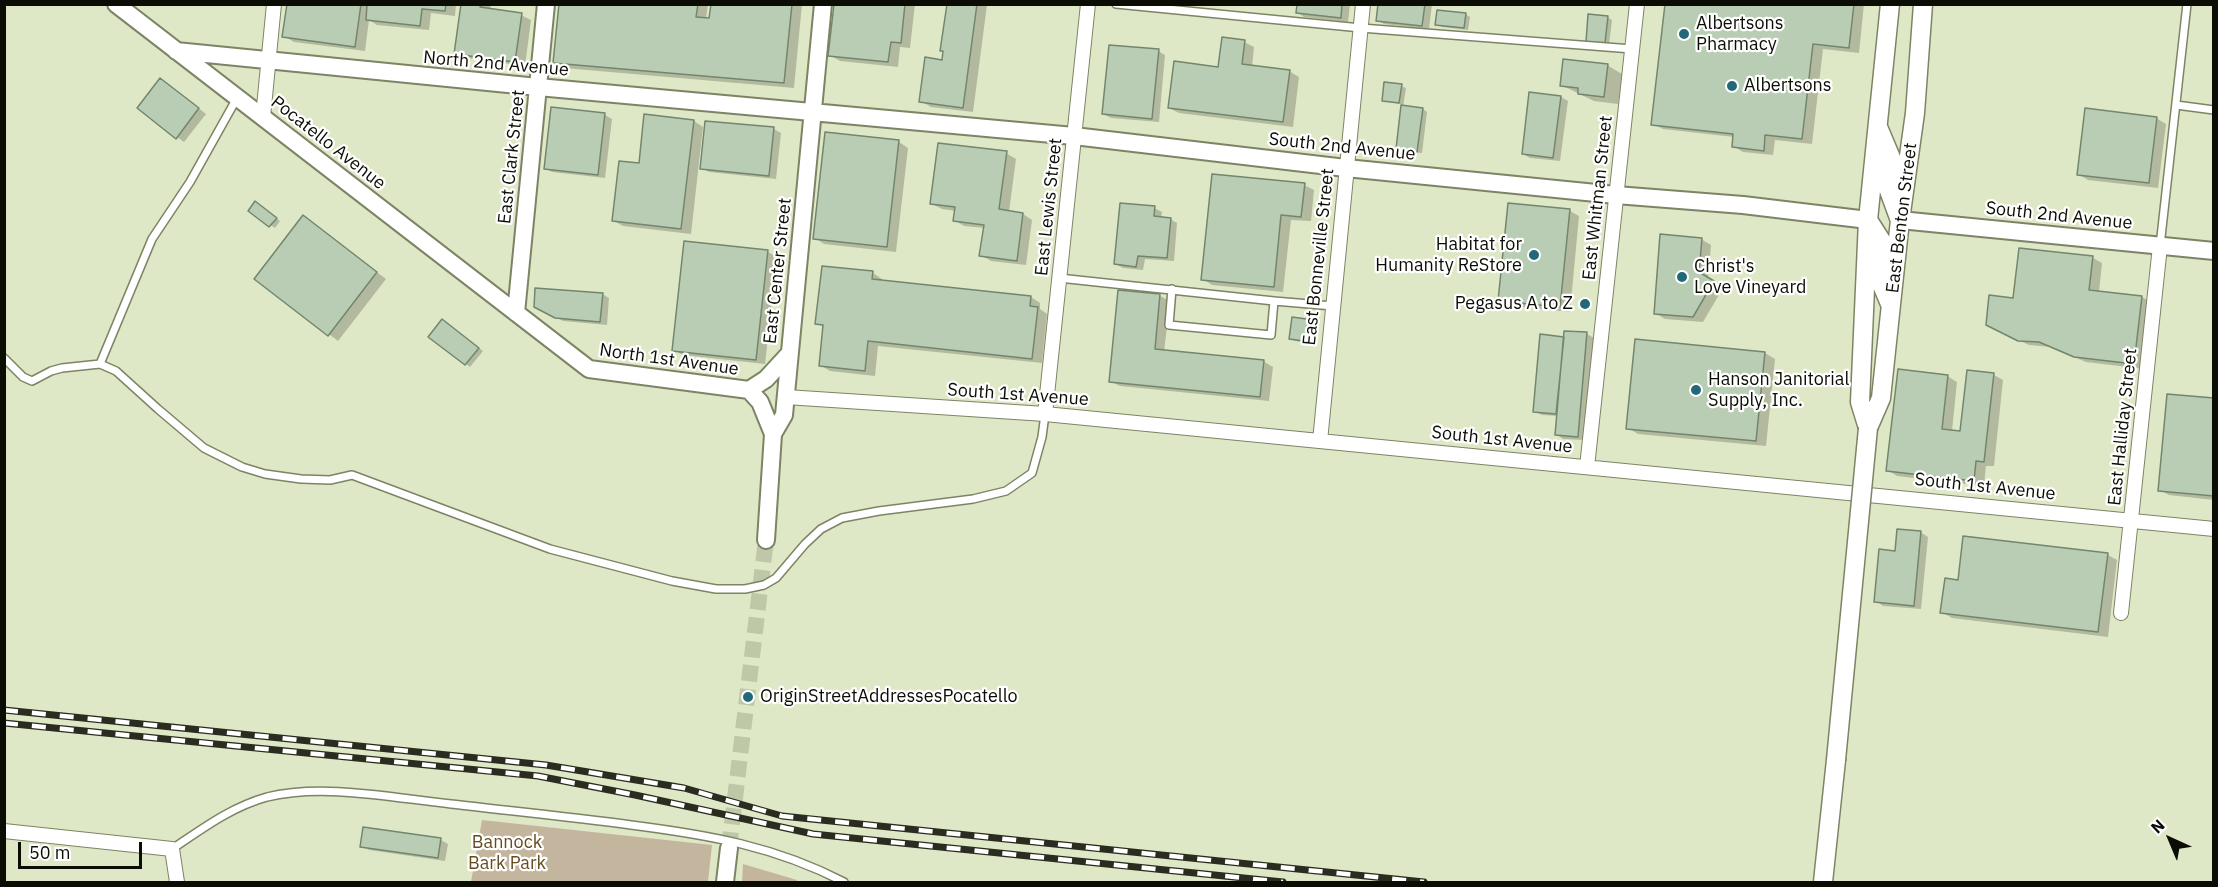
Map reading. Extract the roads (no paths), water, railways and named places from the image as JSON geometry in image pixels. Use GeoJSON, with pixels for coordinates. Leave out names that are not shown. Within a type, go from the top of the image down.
{"type":"FeatureCollection","features":[{"type":"Feature","properties":{"kind":"main road","name":"East Benton Street"},"geometry":{"type":"LineString","coordinates":[[1868,428],[1860,402],[1868,220],[1890,4]]}},
{"type":"Feature","properties":{"kind":"main road","name":"East Benton Street"},"geometry":{"type":"LineString","coordinates":[[1823,882],[1868,428],[1881,398],[1900,220],[1915,113],[1923,4]]}},
{"type":"Feature","properties":{"kind":"main road"},"geometry":{"type":"LineString","coordinates":[[1877,125],[1891,158],[1888,188],[1900,220]]}},
{"type":"Feature","properties":{"kind":"main road"},"geometry":{"type":"LineString","coordinates":[[1868,220],[1882,242],[1879,278],[1891,306]]}},
{"type":"Feature","properties":{"kind":"street","name":"Pocatello Avenue"},"geometry":{"type":"LineString","coordinates":[[116,4],[516,313]]}},
{"type":"Feature","properties":{"kind":"street"},"geometry":{"type":"LineString","coordinates":[[263,117],[274,4]]}},
{"type":"Feature","properties":{"kind":"street","name":"East Clark Street"},"geometry":{"type":"LineString","coordinates":[[516,313],[546,4]]}},
{"type":"Feature","properties":{"kind":"street","name":"East Center Street"},"geometry":{"type":"LineString","coordinates":[[766,540],[773,434],[784,416],[823,4]]}},
{"type":"Feature","properties":{"kind":"street","name":"East Lewis Street"},"geometry":{"type":"LineString","coordinates":[[1045,414],[1088,4]]}},
{"type":"Feature","properties":{"kind":"street","name":"East Bonneville Street"},"geometry":{"type":"LineString","coordinates":[[1320,441],[1363,4]]}},
{"type":"Feature","properties":{"kind":"street","name":"East Whitman Street"},"geometry":{"type":"LineString","coordinates":[[1587,467],[1637,4]]}},
{"type":"Feature","properties":{"kind":"street","name":"North 2nd Avenue"},"geometry":{"type":"LineString","coordinates":[[176,51],[268,62],[813,113]]}},
{"type":"Feature","properties":{"kind":"street","name":"South 2nd Avenue"},"geometry":{"type":"LineString","coordinates":[[813,113],[1074,136],[1346,168],[1616,195],[1743,205],[1868,220]]}},
{"type":"Feature","properties":{"kind":"street","name":"South 2nd Avenue"},"geometry":{"type":"LineString","coordinates":[[1900,220],[2214,251]]}},
{"type":"Feature","properties":{"kind":"street","name":"East Halliday Street"},"geometry":{"type":"LineString","coordinates":[[2121,613],[2160,246]]}},
{"type":"Feature","properties":{"kind":"street","name":"North 1st Avenue"},"geometry":{"type":"LineString","coordinates":[[516,313],[589,369],[749,390],[760,402],[773,434]]}},
{"type":"Feature","properties":{"kind":"street"},"geometry":{"type":"LineString","coordinates":[[749,390],[766,379],[789,354]]}},
{"type":"Feature","properties":{"kind":"street","name":"South 1st Avenue"},"geometry":{"type":"LineString","coordinates":[[786,397],[1045,414],[2214,529]]}},
{"type":"Feature","properties":{"kind":"street"},"geometry":{"type":"LineString","coordinates":[[4,831],[172,849],[177,882]]}},
{"type":"Feature","properties":{"kind":"street"},"geometry":{"type":"LineString","coordinates":[[725,882],[729,848]]}},
{"type":"Feature","properties":{"kind":"lane"},"geometry":{"type":"LineString","coordinates":[[1116,4],[1361,28],[1632,49]]}},
{"type":"Feature","properties":{"kind":"lane"},"geometry":{"type":"LineString","coordinates":[[2160,246],[2187,4]]}},
{"type":"Feature","properties":{"kind":"lane"},"geometry":{"type":"LineString","coordinates":[[100,364],[152,239],[190,182],[238,98]]}},
{"type":"Feature","properties":{"kind":"lane"},"geometry":{"type":"LineString","coordinates":[[2176,105],[2214,110]]}},
{"type":"Feature","properties":{"kind":"lane"},"geometry":{"type":"LineString","coordinates":[[1059,278],[1333,306]]}},
{"type":"Feature","properties":{"kind":"lane"},"geometry":{"type":"LineString","coordinates":[[1172,289],[1169,325],[1271,335],[1274,301]]}},
{"type":"Feature","properties":{"kind":"lane"},"geometry":{"type":"LineString","coordinates":[[4,358],[23,377],[32,381],[62,368],[100,364],[116,371],[204,448],[264,474],[330,480],[352,475],[550,549],[716,589],[745,589],[764,585],[776,578],[821,529],[842,518],[974,499],[1006,491],[1032,473],[1045,414]]}},
{"type":"Feature","properties":{"kind":"lane"},"geometry":{"type":"LineString","coordinates":[[172,849],[218,818],[267,797],[321,790],[584,819],[717,837],[763,848],[825,872],[844,882]]}},
{"type":"Feature","properties":{"kind":"tunnel"},"geometry":{"type":"LineString","coordinates":[[729,848],[766,540]]}},
{"type":"Feature","properties":{"kind":"railway"},"geometry":{"type":"LineString","coordinates":[[4,710],[546,765],[684,788],[782,816],[1424,882]]}},
{"type":"Feature","properties":{"kind":"railway"},"geometry":{"type":"LineString","coordinates":[[4,723],[538,776],[813,834],[1283,882]]}},
{"type":"Feature","properties":{"kind":"place","name":"Albertsons Pharmacy"},"geometry":{"type":"Point","coordinates":[1684,34]}},
{"type":"Feature","properties":{"kind":"place","name":"Albertsons"},"geometry":{"type":"Point","coordinates":[1732,86]}},
{"type":"Feature","properties":{"kind":"place","name":"Habitat for Humanity ReStore"},"geometry":{"type":"Point","coordinates":[1534,255]}},
{"type":"Feature","properties":{"kind":"place","name":"Christ's Love Vineyard"},"geometry":{"type":"Point","coordinates":[1682,277]}},
{"type":"Feature","properties":{"kind":"place","name":"Pegasus A to Z"},"geometry":{"type":"Point","coordinates":[1585,304]}},
{"type":"Feature","properties":{"kind":"place","name":"Hanson Janitorial Supply, Inc."},"geometry":{"type":"Point","coordinates":[1696,390]}},
{"type":"Feature","properties":{"kind":"place","name":"OriginStreetAddressesPocatello"},"geometry":{"type":"Point","coordinates":[748,697]}},
{"type":"Feature","properties":{"kind":"park label","name":"Bannock Bark Park"},"geometry":{"type":"Point","coordinates":[507,853]}}]}
